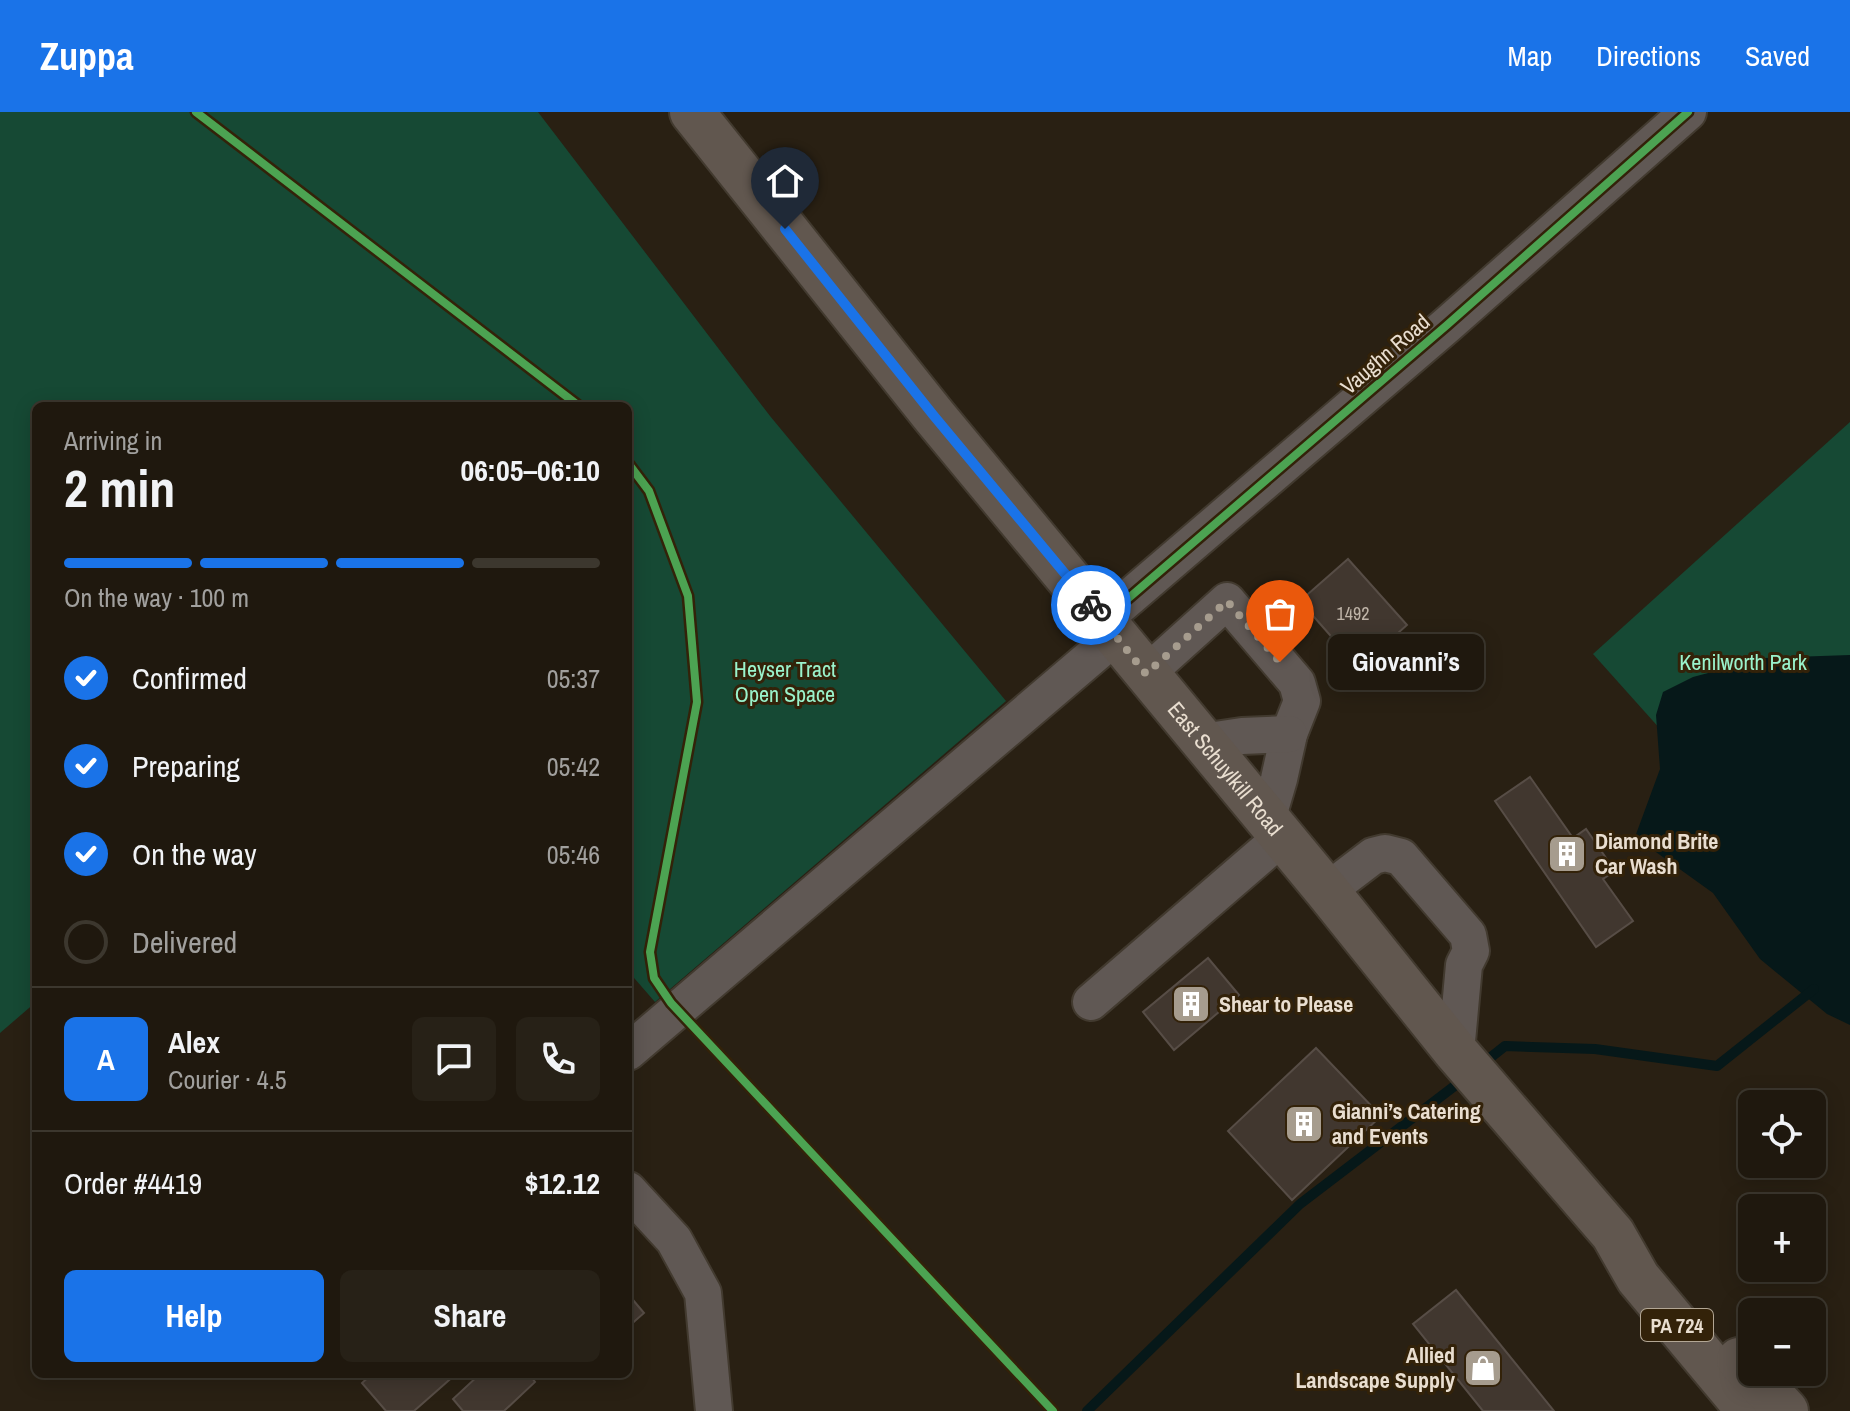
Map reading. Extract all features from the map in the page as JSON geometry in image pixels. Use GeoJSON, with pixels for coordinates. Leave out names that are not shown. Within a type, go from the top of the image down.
{"type":"FeatureCollection","features":[{"type":"Feature","properties":{"kind":"main road","name":"East Schuylkill Road"},"geometry":{"type":"LineString","coordinates":[[692,112],[934,416],[1327,891],[1456,1052],[1613,1234],[1638,1278],[1749,1411]]}},
{"type":"Feature","properties":{"kind":"main road","name":"East Schuylkill Road"},"geometry":{"type":"LineString","coordinates":[[1613,1234],[1658,1268],[1786,1411]]}},
{"type":"Feature","properties":{"kind":"street","name":"Vaughn Road"},"geometry":{"type":"LineString","coordinates":[[632,1048],[1110,628],[1688,112]]}},
{"type":"Feature","properties":{"kind":"street"},"geometry":{"type":"LineString","coordinates":[[1091,1002],[1274,828],[1279,779],[1289,734],[1302,701],[1297,683],[1227,601],[1146,674]]}},
{"type":"Feature","properties":{"kind":"street"},"geometry":{"type":"LineString","coordinates":[[1202,742],[1289,734]]}},
{"type":"Feature","properties":{"kind":"street"},"geometry":{"type":"LineString","coordinates":[[1327,891],[1373,856],[1385,853],[1401,857],[1468,935],[1471,951],[1464,965],[1456,1052]]}},
{"type":"Feature","properties":{"kind":"street"},"geometry":{"type":"LineString","coordinates":[[632,1194],[674,1240],[703,1293],[714,1411]]}},
{"type":"Feature","properties":{"kind":"green space","name":"Heyser Tract Open Space"},"geometry":{"type":"Polygon","coordinates":[[[0,112],[538,112],[770,416],[1006,701],[655,1002],[632,976],[632,402],[32,402],[32,1005],[0,1033],[0,112]]]}},
{"type":"Feature","properties":{"kind":"green space","name":"Kenilworth Park"},"geometry":{"type":"Polygon","coordinates":[[[1850,422],[1850,941],[1593,654],[1850,422]]]}},
{"type":"Feature","properties":{"kind":"shaded area"},"geometry":{"type":"Polygon","coordinates":[[[1850,655],[1850,1025],[1827,1014],[1760,959],[1713,893],[1635,837],[1660,769],[1656,715],[1663,692],[1693,677],[1765,658],[1850,655]]]}},
{"type":"Feature","properties":{"kind":"building"},"geometry":{"type":"Polygon","coordinates":[[[1348,559],[1407,625],[1359,668],[1300,601],[1348,559]]]}},
{"type":"Feature","properties":{"kind":"building","name":"Diamond Brite Car Wash"},"geometry":{"type":"Polygon","coordinates":[[[1530,777],[1573,838],[1586,829],[1615,871],[1603,879],[1633,921],[1596,947],[1495,801],[1530,777]]]}},
{"type":"Feature","properties":{"kind":"building","name":"Shear to Please"},"geometry":{"type":"Polygon","coordinates":[[[1208,958],[1239,995],[1174,1050],[1143,1012],[1208,958]]]}},
{"type":"Feature","properties":{"kind":"building","name":"Gianni’s Catering and Events"},"geometry":{"type":"Polygon","coordinates":[[[1316,1048],[1381,1116],[1292,1200],[1228,1131],[1316,1048]]]}},
{"type":"Feature","properties":{"kind":"building","name":"Allied Landscape Supply"},"geometry":{"type":"Polygon","coordinates":[[[1456,1290],[1554,1411],[1483,1411],[1413,1324],[1456,1290]]]}},
{"type":"Feature","properties":{"kind":"building"},"geometry":{"type":"Polygon","coordinates":[[[632,1299],[644,1313],[632,1324],[632,1299]]]}},
{"type":"Feature","properties":{"kind":"building"},"geometry":{"type":"Polygon","coordinates":[[[368,1378],[451,1378],[414,1411],[386,1411],[362,1383],[368,1378]]]}},
{"type":"Feature","properties":{"kind":"building"},"geometry":{"type":"Polygon","coordinates":[[[476,1378],[532,1378],[535,1382],[504,1411],[463,1411],[453,1399],[476,1378]]]}},
{"type":"Feature","properties":{"kind":"waterway"},"geometry":{"type":"LineString","coordinates":[[1481,1065],[1505,1046],[1595,1049],[1717,1066],[1814,989]]}},
{"type":"Feature","properties":{"kind":"waterway"},"geometry":{"type":"LineString","coordinates":[[1087,1411],[1300,1204],[1465,1078]]}},
{"type":"Feature","properties":{"kind":"cycle path"},"geometry":{"type":"LineString","coordinates":[[196,112],[574,402]]}},
{"type":"Feature","properties":{"kind":"cycle path"},"geometry":{"type":"LineString","coordinates":[[1103,620],[1447,325],[1688,112]]}},
{"type":"Feature","properties":{"kind":"cycle path"},"geometry":{"type":"LineString","coordinates":[[632,468],[649,491],[688,596],[697,702],[650,952],[654,978],[671,1003],[1053,1411]]}},
{"type":"Feature","properties":{"kind":"way so far"},"geometry":{"type":"LineString","coordinates":[[1091,605],[1146,674],[1227,601],[1280,662]]}},
{"type":"Feature","properties":{"kind":"place","name":"Giovanni’s"},"geometry":{"type":"Point","coordinates":[1280,662]}},
{"type":"Feature","properties":{"kind":"place","name":"Diamond Brite Car Wash"},"geometry":{"type":"Point","coordinates":[1567,854]}},
{"type":"Feature","properties":{"kind":"place","name":"Shear to Please"},"geometry":{"type":"Point","coordinates":[1191,1004]}},
{"type":"Feature","properties":{"kind":"place","name":"Gianni’s Catering and Events"},"geometry":{"type":"Point","coordinates":[1304,1124]}},
{"type":"Feature","properties":{"kind":"place","name":"Allied Landscape Supply"},"geometry":{"type":"Point","coordinates":[1483,1368]}},
{"type":"Feature","properties":{"kind":"route"},"geometry":{"type":"LineString","coordinates":[[785,229],[934,416],[1091,605]]}}]}
